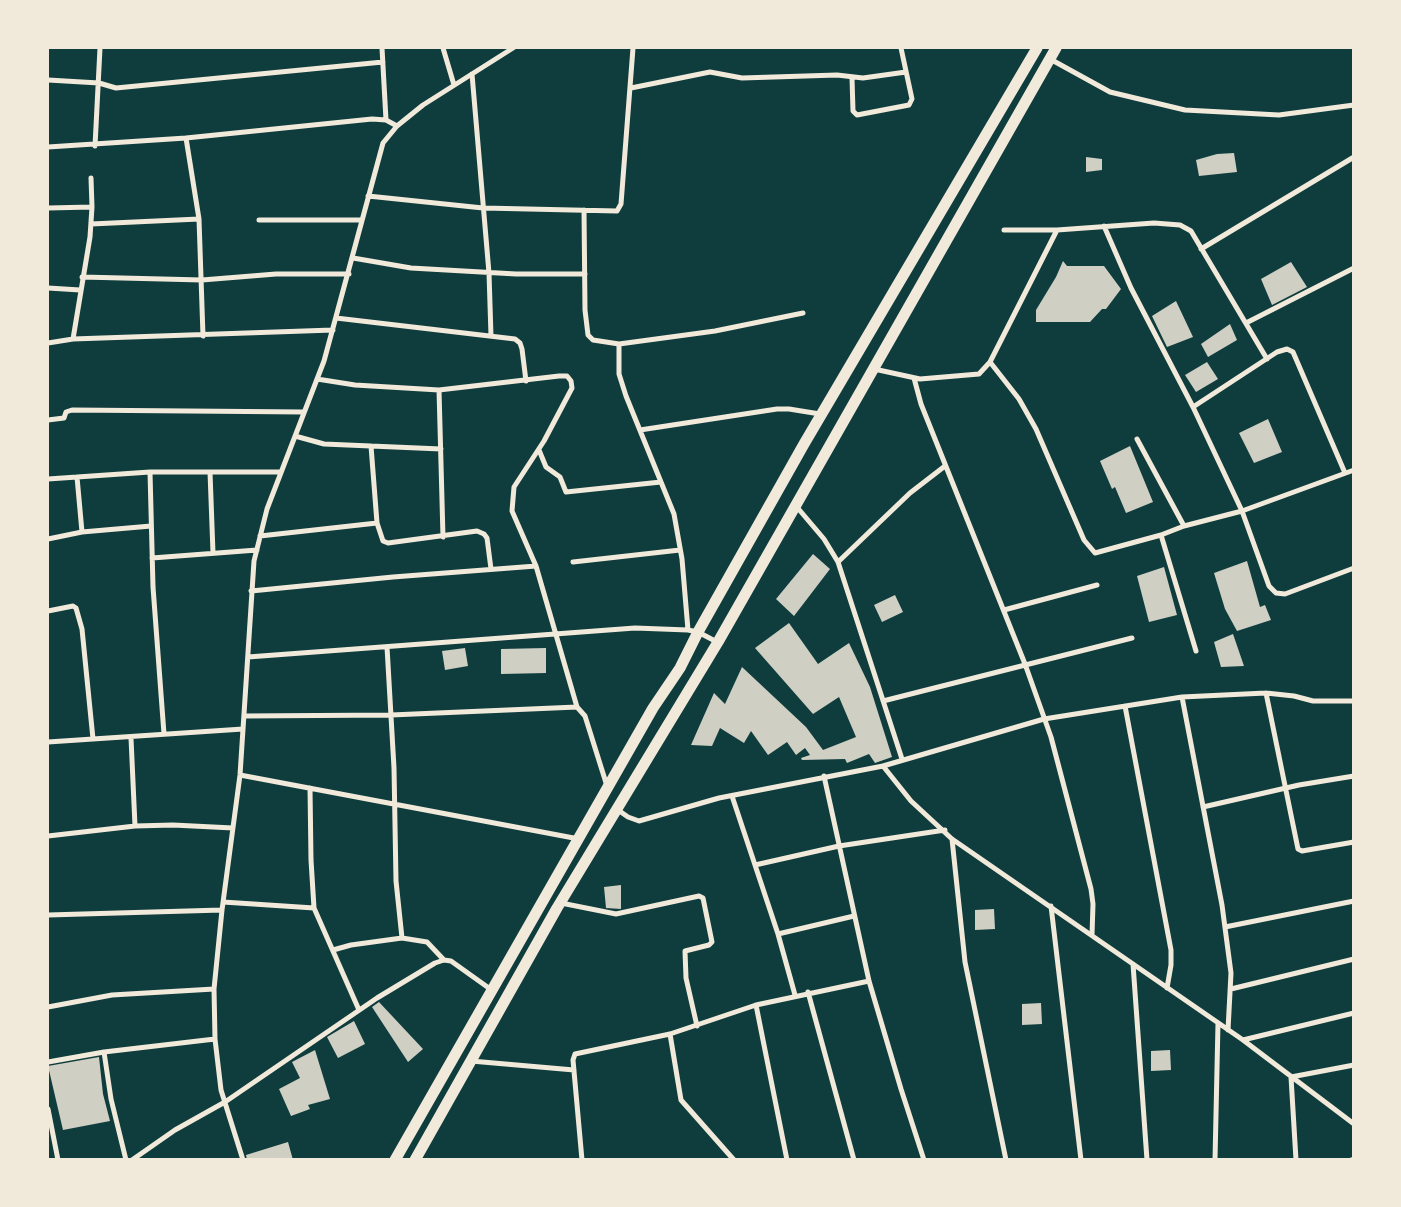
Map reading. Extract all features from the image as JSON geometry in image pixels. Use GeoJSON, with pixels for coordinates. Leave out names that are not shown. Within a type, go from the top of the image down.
{"type":"FeatureCollection","features":[{"type":"Feature","properties":{"kind":"main road"},"geometry":{"type":"LineString","coordinates":[[395,1160],[608,790],[653,708],[680,668],[693,631],[1037,48]]}},
{"type":"Feature","properties":{"kind":"main road"},"geometry":{"type":"LineString","coordinates":[[417,1159],[561,903],[718,642],[1056,48]]}},
{"type":"Feature","properties":{"kind":"street"},"geometry":{"type":"LineString","coordinates":[[95,146],[100,48]]}},
{"type":"Feature","properties":{"kind":"street"},"geometry":{"type":"LineString","coordinates":[[382,48],[386,120]]}},
{"type":"Feature","properties":{"kind":"street"},"geometry":{"type":"LineString","coordinates":[[444,48],[454,85]]}},
{"type":"Feature","properties":{"kind":"street"},"geometry":{"type":"LineString","coordinates":[[243,1160],[225,1102],[215,1039],[214,989],[222,910],[240,775],[251,591],[260,536],[267,509],[317,379],[333,330],[383,143],[397,126],[423,105],[513,48]]}},
{"type":"Feature","properties":{"kind":"street"},"geometry":{"type":"LineString","coordinates":[[368,196],[483,208],[614,211],[619,208],[633,48]]}},
{"type":"Feature","properties":{"kind":"street"},"geometry":{"type":"LineString","coordinates":[[852,78],[854,111],[857,115],[909,105],[912,99],[901,48]]}},
{"type":"Feature","properties":{"kind":"street"},"geometry":{"type":"LineString","coordinates":[[1049,59],[1110,92],[1185,110],[1279,115],[1354,104]]}},
{"type":"Feature","properties":{"kind":"street"},"geometry":{"type":"LineString","coordinates":[[48,80],[98,83],[116,88],[383,62]]}},
{"type":"Feature","properties":{"kind":"street"},"geometry":{"type":"LineString","coordinates":[[631,88],[710,72],[742,78],[837,75],[852,78],[906,72]]}},
{"type":"Feature","properties":{"kind":"street"},"geometry":{"type":"LineString","coordinates":[[472,74],[489,273],[491,336]]}},
{"type":"Feature","properties":{"kind":"street"},"geometry":{"type":"LineString","coordinates":[[48,147],[95,146],[372,119],[386,120],[397,126]]}},
{"type":"Feature","properties":{"kind":"street"},"geometry":{"type":"LineString","coordinates":[[186,138],[198,220],[203,336]]}},
{"type":"Feature","properties":{"kind":"street"},"geometry":{"type":"LineString","coordinates":[[1201,249],[1354,157]]}},
{"type":"Feature","properties":{"kind":"street"},"geometry":{"type":"LineString","coordinates":[[73,339],[91,224],[91,178]]}},
{"type":"Feature","properties":{"kind":"street"},"geometry":{"type":"LineString","coordinates":[[48,208],[92,207]]}},
{"type":"Feature","properties":{"kind":"street"},"geometry":{"type":"LineString","coordinates":[[584,210],[588,335],[593,340],[619,344],[715,331],[803,313]]}},
{"type":"Feature","properties":{"kind":"street"},"geometry":{"type":"LineString","coordinates":[[91,224],[198,220]]}},
{"type":"Feature","properties":{"kind":"street"},"geometry":{"type":"LineString","coordinates":[[259,220],[361,220]]}},
{"type":"Feature","properties":{"kind":"street"},"geometry":{"type":"LineString","coordinates":[[1004,230],[1057,230],[1154,223],[1180,225],[1191,231],[1266,358]]}},
{"type":"Feature","properties":{"kind":"street"},"geometry":{"type":"LineString","coordinates":[[1104,226],[1131,288],[1193,407],[1242,511],[1269,586],[1276,593],[1285,594],[1354,568]]}},
{"type":"Feature","properties":{"kind":"street"},"geometry":{"type":"LineString","coordinates":[[874,369],[914,378],[980,374],[990,362],[1057,230]]}},
{"type":"Feature","properties":{"kind":"street"},"geometry":{"type":"LineString","coordinates":[[353,258],[400,268],[489,273],[585,274]]}},
{"type":"Feature","properties":{"kind":"street"},"geometry":{"type":"LineString","coordinates":[[1246,323],[1354,268]]}},
{"type":"Feature","properties":{"kind":"street"},"geometry":{"type":"LineString","coordinates":[[82,277],[202,280],[276,274],[349,274]]}},
{"type":"Feature","properties":{"kind":"street"},"geometry":{"type":"LineString","coordinates":[[48,288],[80,290]]}},
{"type":"Feature","properties":{"kind":"street"},"geometry":{"type":"LineString","coordinates":[[336,318],[515,339],[520,343],[526,381]]}},
{"type":"Feature","properties":{"kind":"street"},"geometry":{"type":"LineString","coordinates":[[48,342],[73,339],[333,330]]}},
{"type":"Feature","properties":{"kind":"street"},"geometry":{"type":"LineString","coordinates":[[619,344],[619,374],[674,514],[693,631]]}},
{"type":"Feature","properties":{"kind":"street"},"geometry":{"type":"LineString","coordinates":[[1193,407],[1266,358],[1287,349],[1293,352],[1345,473]]}},
{"type":"Feature","properties":{"kind":"street"},"geometry":{"type":"LineString","coordinates":[[990,362],[1019,399],[1036,429],[1084,540],[1095,553],[1161,535],[1184,526],[1242,511],[1354,470]]}},
{"type":"Feature","properties":{"kind":"street"},"geometry":{"type":"LineString","coordinates":[[317,379],[355,385],[439,390],[559,376],[567,376],[573,384],[539,450],[514,487],[512,511],[536,566],[577,707],[585,716],[608,790]]}},
{"type":"Feature","properties":{"kind":"street"},"geometry":{"type":"LineString","coordinates":[[914,378],[920,404],[1004,610],[1044,719],[1091,889],[1093,904],[1092,935]]}},
{"type":"Feature","properties":{"kind":"street"},"geometry":{"type":"LineString","coordinates":[[439,390],[443,537]]}},
{"type":"Feature","properties":{"kind":"street"},"geometry":{"type":"LineString","coordinates":[[640,430],[777,409],[789,408],[822,414]]}},
{"type":"Feature","properties":{"kind":"street"},"geometry":{"type":"LineString","coordinates":[[48,420],[64,418],[66,412],[72,410],[304,412]]}},
{"type":"Feature","properties":{"kind":"street"},"geometry":{"type":"LineString","coordinates":[[295,436],[324,444],[441,449]]}},
{"type":"Feature","properties":{"kind":"street"},"geometry":{"type":"LineString","coordinates":[[1137,439],[1184,526]]}},
{"type":"Feature","properties":{"kind":"street"},"geometry":{"type":"LineString","coordinates":[[371,446],[378,523],[383,541],[388,544],[477,531],[484,534],[487,538],[491,569]]}},
{"type":"Feature","properties":{"kind":"street"},"geometry":{"type":"LineString","coordinates":[[539,450],[546,467],[560,477],[566,492],[661,482]]}},
{"type":"Feature","properties":{"kind":"street"},"geometry":{"type":"LineString","coordinates":[[838,562],[910,493],[945,466]]}},
{"type":"Feature","properties":{"kind":"street"},"geometry":{"type":"LineString","coordinates":[[48,479],[150,472],[281,472]]}},
{"type":"Feature","properties":{"kind":"street"},"geometry":{"type":"LineString","coordinates":[[150,472],[152,558],[164,734]]}},
{"type":"Feature","properties":{"kind":"street"},"geometry":{"type":"LineString","coordinates":[[210,472],[213,554]]}},
{"type":"Feature","properties":{"kind":"street"},"geometry":{"type":"LineString","coordinates":[[76,477],[82,532]]}},
{"type":"Feature","properties":{"kind":"street"},"geometry":{"type":"LineString","coordinates":[[796,506],[824,539],[838,562],[902,759]]}},
{"type":"Feature","properties":{"kind":"street"},"geometry":{"type":"LineString","coordinates":[[260,536],[378,523]]}},
{"type":"Feature","properties":{"kind":"street"},"geometry":{"type":"LineString","coordinates":[[48,538],[82,532],[151,526]]}},
{"type":"Feature","properties":{"kind":"street"},"geometry":{"type":"LineString","coordinates":[[1161,535],[1196,651]]}},
{"type":"Feature","properties":{"kind":"street"},"geometry":{"type":"LineString","coordinates":[[152,558],[257,550]]}},
{"type":"Feature","properties":{"kind":"street"},"geometry":{"type":"LineString","coordinates":[[573,562],[680,550]]}},
{"type":"Feature","properties":{"kind":"street"},"geometry":{"type":"LineString","coordinates":[[251,591],[536,566]]}},
{"type":"Feature","properties":{"kind":"street"},"geometry":{"type":"LineString","coordinates":[[1004,610],[1097,586]]}},
{"type":"Feature","properties":{"kind":"street"},"geometry":{"type":"LineString","coordinates":[[48,610],[64,607],[76,608],[82,629],[93,739]]}},
{"type":"Feature","properties":{"kind":"street"},"geometry":{"type":"LineString","coordinates":[[248,657],[635,628],[693,631],[718,642]]}},
{"type":"Feature","properties":{"kind":"street"},"geometry":{"type":"LineString","coordinates":[[883,701],[1132,638]]}},
{"type":"Feature","properties":{"kind":"street"},"geometry":{"type":"LineString","coordinates":[[387,647],[392,714],[396,881],[402,938]]}},
{"type":"Feature","properties":{"kind":"street"},"geometry":{"type":"LineString","coordinates":[[618,810],[628,817],[639,821],[732,796],[824,776],[882,766],[1044,719],[1182,697],[1266,693],[1294,696],[1313,701],[1354,701]]}},
{"type":"Feature","properties":{"kind":"street"},"geometry":{"type":"LineString","coordinates":[[1266,693],[1298,849],[1302,851],[1354,842]]}},
{"type":"Feature","properties":{"kind":"street"},"geometry":{"type":"LineString","coordinates":[[1182,697],[1225,928],[1231,989],[1228,1030]]}},
{"type":"Feature","properties":{"kind":"street"},"geometry":{"type":"LineString","coordinates":[[1125,706],[1170,950],[1171,965],[1167,988]]}},
{"type":"Feature","properties":{"kind":"street"},"geometry":{"type":"LineString","coordinates":[[244,716],[392,714],[577,707]]}},
{"type":"Feature","properties":{"kind":"street"},"geometry":{"type":"LineString","coordinates":[[48,742],[131,738],[243,729]]}},
{"type":"Feature","properties":{"kind":"street"},"geometry":{"type":"LineString","coordinates":[[131,738],[135,826]]}},
{"type":"Feature","properties":{"kind":"street"},"geometry":{"type":"LineString","coordinates":[[882,766],[911,801],[945,830],[952,839],[1052,906],[1243,1040],[1354,1124]]}},
{"type":"Feature","properties":{"kind":"street"},"geometry":{"type":"LineString","coordinates":[[240,775],[580,839]]}},
{"type":"Feature","properties":{"kind":"street"},"geometry":{"type":"LineString","coordinates":[[824,776],[869,981],[900,1089],[924,1160]]}},
{"type":"Feature","properties":{"kind":"street"},"geometry":{"type":"LineString","coordinates":[[1203,807],[1285,788],[1354,776]]}},
{"type":"Feature","properties":{"kind":"street"},"geometry":{"type":"LineString","coordinates":[[310,788],[314,908],[360,1010]]}},
{"type":"Feature","properties":{"kind":"street"},"geometry":{"type":"LineString","coordinates":[[732,796],[778,934],[795,995]]}},
{"type":"Feature","properties":{"kind":"street"},"geometry":{"type":"LineString","coordinates":[[48,836],[135,826],[173,824],[233,828]]}},
{"type":"Feature","properties":{"kind":"street"},"geometry":{"type":"LineString","coordinates":[[755,865],[839,846],[945,830]]}},
{"type":"Feature","properties":{"kind":"street"},"geometry":{"type":"LineString","coordinates":[[952,839],[966,962],[1006,1160]]}},
{"type":"Feature","properties":{"kind":"street"},"geometry":{"type":"LineString","coordinates":[[561,903],[616,914],[699,896],[703,898],[712,942],[709,945],[685,951],[686,978],[697,1026]]}},
{"type":"Feature","properties":{"kind":"street"},"geometry":{"type":"LineString","coordinates":[[1225,928],[1354,900]]}},
{"type":"Feature","properties":{"kind":"street"},"geometry":{"type":"LineString","coordinates":[[223,902],[314,908]]}},
{"type":"Feature","properties":{"kind":"street"},"geometry":{"type":"LineString","coordinates":[[1052,906],[1081,1160]]}},
{"type":"Feature","properties":{"kind":"street"},"geometry":{"type":"LineString","coordinates":[[48,915],[222,910]]}},
{"type":"Feature","properties":{"kind":"street"},"geometry":{"type":"LineString","coordinates":[[778,934],[854,916]]}},
{"type":"Feature","properties":{"kind":"street"},"geometry":{"type":"LineString","coordinates":[[333,950],[351,945],[402,938],[428,942],[444,960]]}},
{"type":"Feature","properties":{"kind":"street"},"geometry":{"type":"LineString","coordinates":[[1231,989],[1354,959]]}},
{"type":"Feature","properties":{"kind":"street"},"geometry":{"type":"LineString","coordinates":[[132,1160],[175,1130],[225,1102],[360,1010],[435,963],[444,960],[451,961],[493,991]]}},
{"type":"Feature","properties":{"kind":"street"},"geometry":{"type":"LineString","coordinates":[[1133,964],[1147,1160]]}},
{"type":"Feature","properties":{"kind":"street"},"geometry":{"type":"LineString","coordinates":[[582,1160],[574,1070],[575,1054],[670,1034],[756,1004],[869,981]]}},
{"type":"Feature","properties":{"kind":"street"},"geometry":{"type":"LineString","coordinates":[[48,1007],[112,995],[214,989]]}},
{"type":"Feature","properties":{"kind":"street"},"geometry":{"type":"LineString","coordinates":[[808,992],[854,1160]]}},
{"type":"Feature","properties":{"kind":"street"},"geometry":{"type":"LineString","coordinates":[[756,1004],[787,1160]]}},
{"type":"Feature","properties":{"kind":"street"},"geometry":{"type":"LineString","coordinates":[[1243,1040],[1354,1013]]}},
{"type":"Feature","properties":{"kind":"street"},"geometry":{"type":"LineString","coordinates":[[1215,1160],[1218,1023]]}},
{"type":"Feature","properties":{"kind":"street"},"geometry":{"type":"LineString","coordinates":[[670,1034],[681,1100],[734,1160]]}},
{"type":"Feature","properties":{"kind":"street"},"geometry":{"type":"LineString","coordinates":[[48,1062],[104,1052],[215,1039]]}},
{"type":"Feature","properties":{"kind":"street"},"geometry":{"type":"LineString","coordinates":[[104,1052],[111,1099],[126,1160]]}},
{"type":"Feature","properties":{"kind":"street"},"geometry":{"type":"LineString","coordinates":[[471,1061],[574,1070]]}},
{"type":"Feature","properties":{"kind":"street"},"geometry":{"type":"LineString","coordinates":[[1291,1077],[1354,1066]]}},
{"type":"Feature","properties":{"kind":"street"},"geometry":{"type":"LineString","coordinates":[[1291,1077],[1296,1160]]}},
{"type":"Feature","properties":{"kind":"street"},"geometry":{"type":"LineString","coordinates":[[48,1109],[58,1160]]}},
{"type":"Feature","properties":{"kind":"building"},"geometry":{"type":"Polygon","coordinates":[[[1234,153],[1237,172],[1199,176],[1196,160],[1217,154],[1234,153]]]}},
{"type":"Feature","properties":{"kind":"building"},"geometry":{"type":"Polygon","coordinates":[[[1086,157],[1102,159],[1102,170],[1086,172],[1086,157]]]}},
{"type":"Feature","properties":{"kind":"building"},"geometry":{"type":"Polygon","coordinates":[[[1063,261],[1067,266],[1104,266],[1121,289],[1106,309],[1102,309],[1090,322],[1036,322],[1036,310],[1056,277],[1063,261]]]}},
{"type":"Feature","properties":{"kind":"building"},"geometry":{"type":"Polygon","coordinates":[[[1291,262],[1307,287],[1272,305],[1261,279],[1291,262]]]}},
{"type":"Feature","properties":{"kind":"building"},"geometry":{"type":"Polygon","coordinates":[[[1176,301],[1193,337],[1167,347],[1152,316],[1176,301]]]}},
{"type":"Feature","properties":{"kind":"building"},"geometry":{"type":"Polygon","coordinates":[[[1230,324],[1237,340],[1208,357],[1201,344],[1230,324]]]}},
{"type":"Feature","properties":{"kind":"building"},"geometry":{"type":"Polygon","coordinates":[[[1207,362],[1218,379],[1196,392],[1185,375],[1207,362]]]}},
{"type":"Feature","properties":{"kind":"building"},"geometry":{"type":"Polygon","coordinates":[[[1268,419],[1282,452],[1254,463],[1239,433],[1268,419]]]}},
{"type":"Feature","properties":{"kind":"building"},"geometry":{"type":"Polygon","coordinates":[[[1130,446],[1153,502],[1126,513],[1115,487],[1112,489],[1100,461],[1130,446]]]}},
{"type":"Feature","properties":{"kind":"building"},"geometry":{"type":"Polygon","coordinates":[[[813,554],[830,569],[794,616],[776,599],[813,554]]]}},
{"type":"Feature","properties":{"kind":"building"},"geometry":{"type":"Polygon","coordinates":[[[1247,561],[1260,607],[1265,605],[1271,620],[1237,631],[1225,609],[1214,573],[1247,561]]]}},
{"type":"Feature","properties":{"kind":"building"},"geometry":{"type":"Polygon","coordinates":[[[1164,567],[1177,615],[1149,622],[1137,576],[1164,567]]]}},
{"type":"Feature","properties":{"kind":"building"},"geometry":{"type":"Polygon","coordinates":[[[895,595],[903,612],[882,622],[874,605],[895,595]]]}},
{"type":"Feature","properties":{"kind":"building"},"geometry":{"type":"Polygon","coordinates":[[[789,623],[818,664],[849,643],[870,687],[892,757],[875,763],[869,754],[847,763],[845,759],[802,760],[801,758],[810,755],[805,748],[796,755],[787,742],[768,755],[751,731],[744,743],[720,728],[712,746],[691,745],[714,693],[725,704],[742,667],[806,727],[823,750],[856,737],[839,697],[813,714],[755,648],[789,623]]]}},
{"type":"Feature","properties":{"kind":"building"},"geometry":{"type":"Polygon","coordinates":[[[1233,634],[1244,666],[1221,667],[1214,642],[1233,634]]]}},
{"type":"Feature","properties":{"kind":"building"},"geometry":{"type":"Polygon","coordinates":[[[465,648],[468,666],[445,670],[442,651],[465,648]]]}},
{"type":"Feature","properties":{"kind":"building"},"geometry":{"type":"Polygon","coordinates":[[[546,648],[546,673],[501,674],[501,649],[546,648]]]}},
{"type":"Feature","properties":{"kind":"building"},"geometry":{"type":"Polygon","coordinates":[[[621,885],[621,909],[606,908],[604,887],[621,885]]]}},
{"type":"Feature","properties":{"kind":"building"},"geometry":{"type":"Polygon","coordinates":[[[994,909],[995,929],[975,930],[975,910],[994,909]]]}},
{"type":"Feature","properties":{"kind":"building"},"geometry":{"type":"Polygon","coordinates":[[[379,1002],[423,1049],[408,1062],[372,1007],[379,1002]]]}},
{"type":"Feature","properties":{"kind":"building"},"geometry":{"type":"Polygon","coordinates":[[[1041,1003],[1042,1024],[1022,1025],[1022,1004],[1041,1003]]]}},
{"type":"Feature","properties":{"kind":"building"},"geometry":{"type":"Polygon","coordinates":[[[354,1021],[365,1044],[338,1058],[327,1037],[354,1021]]]}},
{"type":"Feature","properties":{"kind":"building"},"geometry":{"type":"Polygon","coordinates":[[[315,1050],[330,1099],[308,1105],[310,1109],[291,1116],[279,1089],[300,1078],[292,1062],[315,1050]]]}},
{"type":"Feature","properties":{"kind":"building"},"geometry":{"type":"Polygon","coordinates":[[[1170,1050],[1171,1070],[1151,1071],[1151,1051],[1170,1050]]]}},
{"type":"Feature","properties":{"kind":"building"},"geometry":{"type":"Polygon","coordinates":[[[99,1057],[103,1094],[110,1121],[63,1130],[48,1066],[99,1057]]]}},
{"type":"Feature","properties":{"kind":"building"},"geometry":{"type":"Polygon","coordinates":[[[288,1142],[293,1160],[247,1160],[246,1155],[288,1142]]]}}]}
